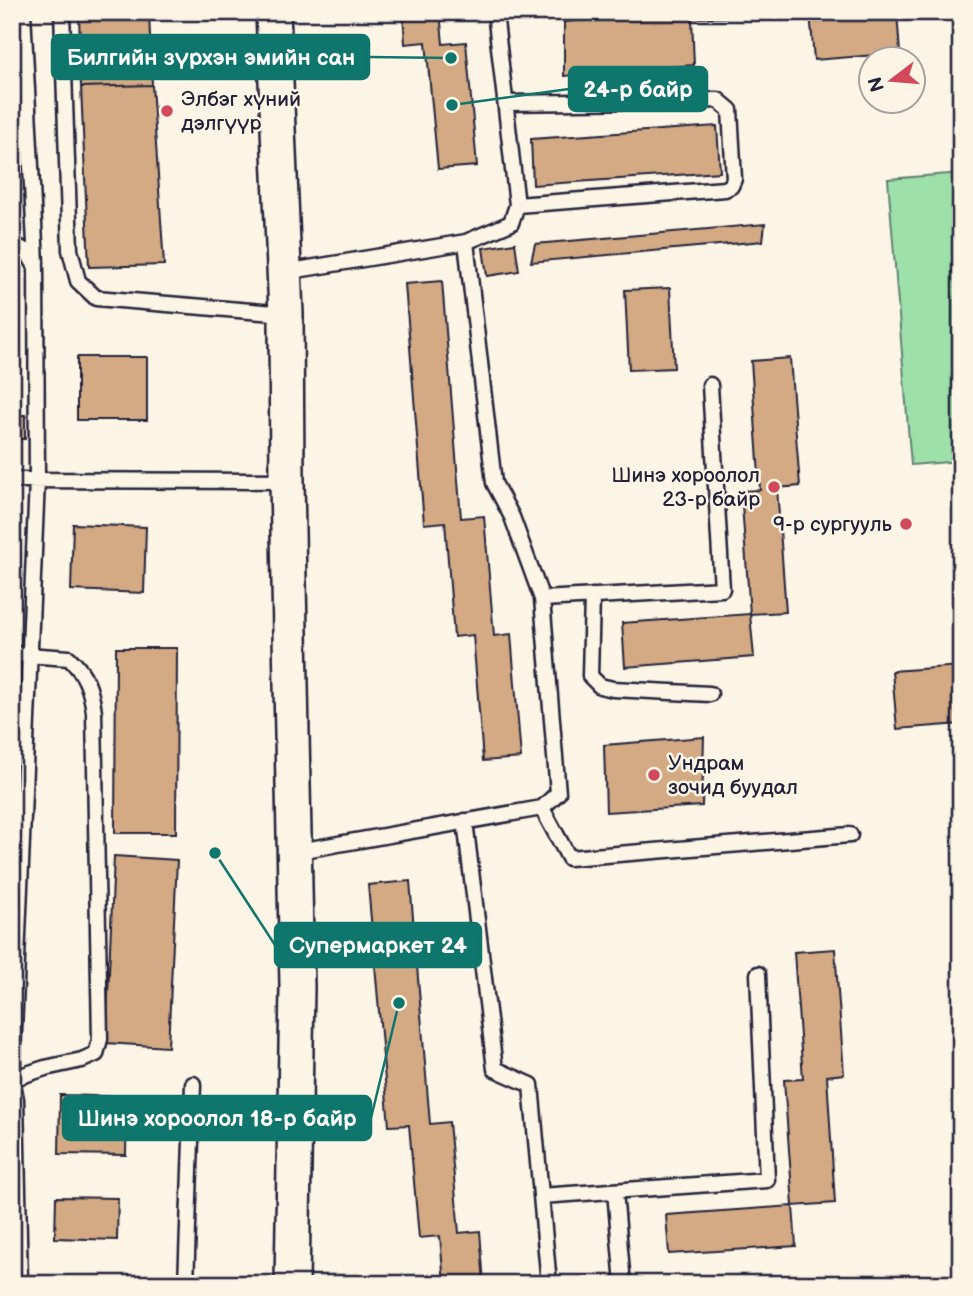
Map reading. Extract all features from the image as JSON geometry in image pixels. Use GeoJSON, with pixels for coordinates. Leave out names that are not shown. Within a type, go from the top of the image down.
{"type":"FeatureCollection","features":[{"type":"Feature","properties":{"kind":"street"},"geometry":{"type":"LineString","coordinates":[[273,12],[285,272],[297,987],[292,1284]]}},
{"type":"Feature","properties":{"kind":"lane"},"geometry":{"type":"LineString","coordinates":[[62,12],[70,250],[78,281],[96,298],[286,314]]}},
{"type":"Feature","properties":{"kind":"lane"},"geometry":{"type":"LineString","coordinates":[[285,272],[466,242],[511,223],[517,205],[495,12]]}},
{"type":"Feature","properties":{"kind":"lane"},"geometry":{"type":"LineString","coordinates":[[20,23],[36,267],[37,480],[30,655],[17,851],[12,1079],[16,1099],[20,1284]]}},
{"type":"Feature","properties":{"kind":"lane"},"geometry":{"type":"LineString","coordinates":[[506,103],[718,100],[730,110],[734,178],[731,186],[725,189],[517,205]]}},
{"type":"Feature","properties":{"kind":"lane"},"geometry":{"type":"LineString","coordinates":[[293,852],[542,807],[558,793],[542,599],[512,517],[494,483],[466,242]]}},
{"type":"Feature","properties":{"kind":"lane"},"geometry":{"type":"LineString","coordinates":[[12,243],[28,253],[36,267]]}},
{"type":"Feature","properties":{"kind":"lane"},"geometry":{"type":"LineString","coordinates":[[542,599],[722,589],[710,385]]}},
{"type":"Feature","properties":{"kind":"lane"},"geometry":{"type":"LineString","coordinates":[[12,480],[287,481]]}},
{"type":"Feature","properties":{"kind":"lane"},"geometry":{"type":"LineString","coordinates":[[592,596],[590,676],[600,686],[710,694]]}},
{"type":"Feature","properties":{"kind":"lane"},"geometry":{"type":"LineString","coordinates":[[12,654],[69,658],[81,670],[90,688],[93,712],[100,1039],[96,1054],[12,1079]]}},
{"type":"Feature","properties":{"kind":"lane"},"geometry":{"type":"LineString","coordinates":[[542,807],[569,858],[850,835]]}},
{"type":"Feature","properties":{"kind":"lane"},"geometry":{"type":"LineString","coordinates":[[465,821],[495,1069],[531,1085],[549,1284]]}},
{"type":"Feature","properties":{"kind":"lane"},"geometry":{"type":"LineString","coordinates":[[541,1196],[767,1180],[758,974]]}},
{"type":"Feature","properties":{"kind":"lane"},"geometry":{"type":"LineString","coordinates":[[186,1284],[193,1084]]}},
{"type":"Feature","properties":{"kind":"lane"},"geometry":{"type":"LineString","coordinates":[[615,1191],[623,1284]]}},
{"type":"Feature","properties":{"kind":"green space"},"geometry":{"type":"Polygon","coordinates":[[[961,173],[961,461],[911,465],[888,179],[961,173]]]}},
{"type":"Feature","properties":{"kind":"building"},"geometry":{"type":"Polygon","coordinates":[[[79,12],[149,12],[152,85],[81,87],[79,12]]]}},
{"type":"Feature","properties":{"kind":"building"},"geometry":{"type":"Polygon","coordinates":[[[403,12],[440,12],[443,44],[466,42],[477,166],[438,169],[426,42],[405,44],[403,12]]]}},
{"type":"Feature","properties":{"kind":"building"},"geometry":{"type":"Polygon","coordinates":[[[674,12],[735,12],[736,17],[692,18],[694,65],[564,76],[564,22],[674,12]]]}},
{"type":"Feature","properties":{"kind":"building"},"geometry":{"type":"Polygon","coordinates":[[[810,12],[897,12],[899,46],[858,46],[858,56],[814,60],[810,12]]]}},
{"type":"Feature","properties":{"kind":"building"},"geometry":{"type":"Polygon","coordinates":[[[152,85],[164,265],[89,267],[81,87],[152,85]]]}},
{"type":"Feature","properties":{"kind":"building"},"geometry":{"type":"Polygon","coordinates":[[[717,126],[720,172],[533,185],[531,139],[717,126]]]}},
{"type":"Feature","properties":{"kind":"building"},"geometry":{"type":"Polygon","coordinates":[[[765,224],[763,241],[531,262],[535,244],[765,224]]]}},
{"type":"Feature","properties":{"kind":"building"},"geometry":{"type":"Polygon","coordinates":[[[515,243],[519,271],[487,276],[483,248],[515,243]]]}},
{"type":"Feature","properties":{"kind":"building"},"geometry":{"type":"Polygon","coordinates":[[[442,281],[461,518],[484,516],[494,636],[511,634],[521,758],[483,761],[473,635],[454,637],[445,522],[424,524],[405,284],[442,281]]]}},
{"type":"Feature","properties":{"kind":"building"},"geometry":{"type":"Polygon","coordinates":[[[670,288],[674,368],[629,370],[625,290],[670,288]]]}},
{"type":"Feature","properties":{"kind":"building"},"geometry":{"type":"Polygon","coordinates":[[[77,357],[147,357],[147,420],[77,420],[77,357]]]}},
{"type":"Feature","properties":{"kind":"building","name":"Шинэ хороолол 23-р байр"},"geometry":{"type":"Polygon","coordinates":[[[790,358],[800,486],[777,488],[786,612],[750,614],[741,491],[760,490],[751,361],[790,358]]]}},
{"type":"Feature","properties":{"kind":"building"},"geometry":{"type":"Polygon","coordinates":[[[12,415],[25,415],[25,439],[12,439],[12,415]]]}},
{"type":"Feature","properties":{"kind":"building"},"geometry":{"type":"Polygon","coordinates":[[[73,524],[146,527],[144,593],[71,590],[73,524]]]}},
{"type":"Feature","properties":{"kind":"building"},"geometry":{"type":"Polygon","coordinates":[[[750,614],[754,657],[625,667],[622,623],[750,614]]]}},
{"type":"Feature","properties":{"kind":"building"},"geometry":{"type":"Polygon","coordinates":[[[116,648],[177,648],[176,833],[115,833],[116,648]]]}},
{"type":"Feature","properties":{"kind":"building"},"geometry":{"type":"Polygon","coordinates":[[[961,666],[961,724],[897,729],[892,671],[961,666]]]}},
{"type":"Feature","properties":{"kind":"building","name":"Ундрам зочид буудал"},"geometry":{"type":"Polygon","coordinates":[[[704,737],[702,806],[606,812],[604,745],[704,737]]]}},
{"type":"Feature","properties":{"kind":"building"},"geometry":{"type":"Polygon","coordinates":[[[961,778],[961,808],[959,808],[957,779],[961,778]]]}},
{"type":"Feature","properties":{"kind":"building"},"geometry":{"type":"Polygon","coordinates":[[[114,856],[177,860],[168,1047],[106,1043],[114,856]]]}},
{"type":"Feature","properties":{"kind":"building"},"geometry":{"type":"Polygon","coordinates":[[[410,881],[430,1124],[449,1122],[459,1233],[480,1231],[484,1284],[444,1284],[440,1236],[419,1238],[409,1125],[389,1126],[368,885],[410,881]]]}},
{"type":"Feature","properties":{"kind":"building"},"geometry":{"type":"Polygon","coordinates":[[[835,949],[844,1074],[827,1076],[835,1203],[793,1206],[784,1080],[803,1079],[794,952],[835,949]]]}},
{"type":"Feature","properties":{"kind":"building"},"geometry":{"type":"Polygon","coordinates":[[[60,1095],[127,1097],[126,1155],[59,1154],[60,1095]]]}},
{"type":"Feature","properties":{"kind":"building"},"geometry":{"type":"Polygon","coordinates":[[[56,1197],[118,1198],[117,1240],[55,1238],[56,1197]]]}},
{"type":"Feature","properties":{"kind":"building"},"geometry":{"type":"Polygon","coordinates":[[[793,1206],[796,1246],[669,1254],[666,1215],[793,1206]]]}},
{"type":"Feature","properties":{"kind":"place","name":"Билгийн зүрхэн эмийн сан"},"geometry":{"type":"Point","coordinates":[451,58]}},
{"type":"Feature","properties":{"kind":"place","name":"24-р байр"},"geometry":{"type":"Point","coordinates":[452,105]}},
{"type":"Feature","properties":{"kind":"place","name":"Элбэг хүний дэлгүүр"},"geometry":{"type":"Point","coordinates":[167,111]}},
{"type":"Feature","properties":{"kind":"place","name":"Шинэ хороолол 23-р байр"},"geometry":{"type":"Point","coordinates":[774,487]}},
{"type":"Feature","properties":{"kind":"place","name":"9-р сургууль"},"geometry":{"type":"Point","coordinates":[906,524]}},
{"type":"Feature","properties":{"kind":"place","name":"Ундрам зочид буудал"},"geometry":{"type":"Point","coordinates":[654,775]}},
{"type":"Feature","properties":{"kind":"place","name":"Супермаркет 24"},"geometry":{"type":"Point","coordinates":[215,853]}},
{"type":"Feature","properties":{"kind":"place","name":"Шинэ хороолол 18-р байр"},"geometry":{"type":"Point","coordinates":[399,1003]}}]}
